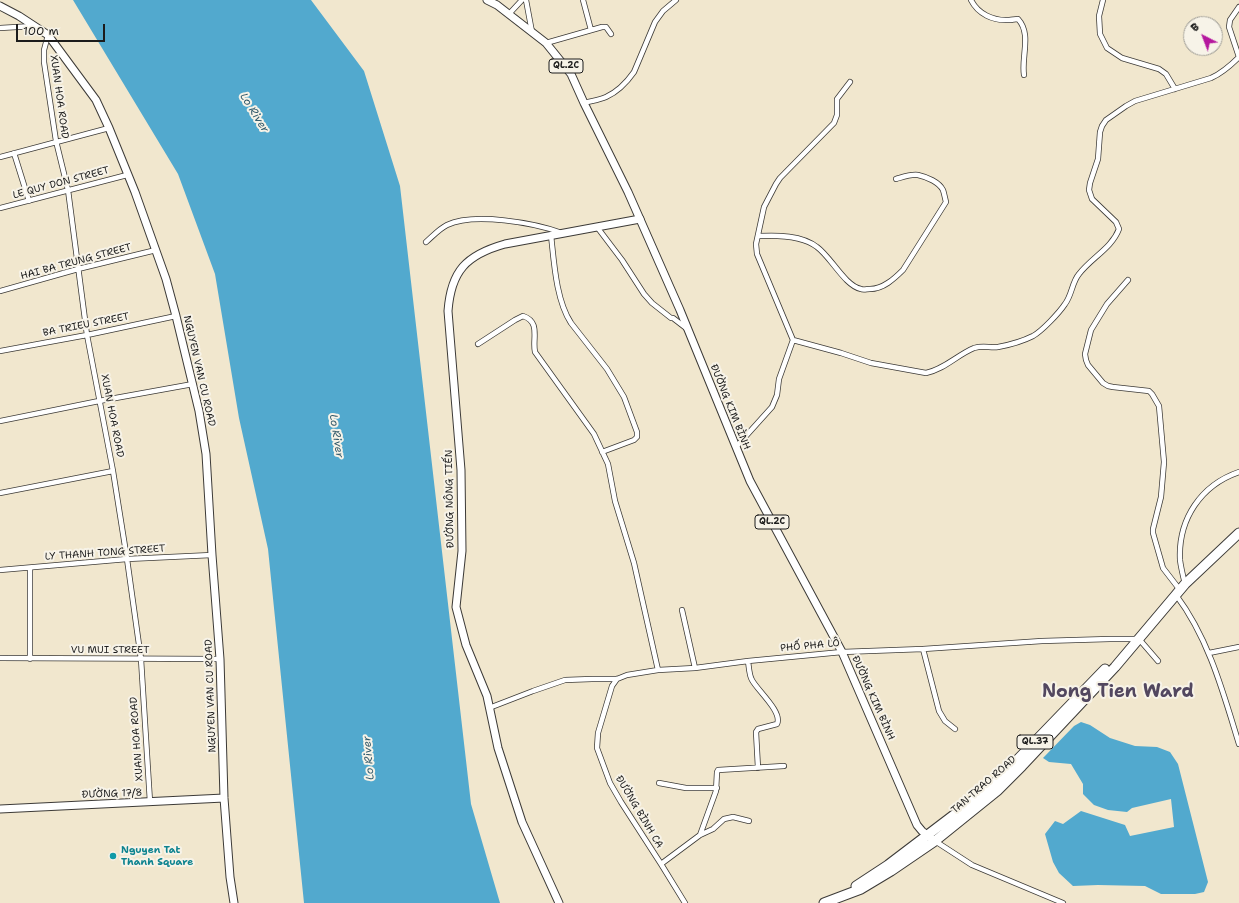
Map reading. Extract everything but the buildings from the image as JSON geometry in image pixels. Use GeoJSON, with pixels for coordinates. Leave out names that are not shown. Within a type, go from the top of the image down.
{"type":"FeatureCollection","features":[{"type":"Feature","properties":{"kind":"highway","name":"TAN TRAO ROAD"},"geometry":{"type":"LineString","coordinates":[[824,903],[861,889],[891,871],[932,838],[997,791],[1110,672],[1180,590],[1239,533]]}},
{"type":"Feature","properties":{"kind":"street","name":"ĐƯỜNG KIM BÌNH"},"geometry":{"type":"LineString","coordinates":[[487,0],[497,5],[546,43],[571,74],[640,219],[680,310],[755,491],[842,652],[917,825],[932,838]]}},
{"type":"Feature","properties":{"kind":"street"},"geometry":{"type":"LineString","coordinates":[[509,14],[522,0]]}},
{"type":"Feature","properties":{"kind":"street"},"geometry":{"type":"LineString","coordinates":[[526,0],[532,32]]}},
{"type":"Feature","properties":{"kind":"street"},"geometry":{"type":"LineString","coordinates":[[584,0],[591,30]]}},
{"type":"Feature","properties":{"kind":"street"},"geometry":{"type":"LineString","coordinates":[[584,103],[606,97],[621,87],[629,79],[634,72],[658,17],[676,0]]}},
{"type":"Feature","properties":{"kind":"street"},"geometry":{"type":"LineString","coordinates":[[971,0],[980,12],[992,18],[1009,20],[1018,19],[1022,23],[1025,37],[1024,74]]}},
{"type":"Feature","properties":{"kind":"street"},"geometry":{"type":"LineString","coordinates":[[1103,0],[1099,16],[1100,34],[1107,48],[1122,58],[1159,69],[1166,74],[1175,88]]}},
{"type":"Feature","properties":{"kind":"street","name":"NGUYEN VAN CU ROAD"},"geometry":{"type":"LineString","coordinates":[[0,6],[19,16],[48,35],[96,100],[135,192],[166,279],[176,316],[193,384],[206,454],[220,659],[224,798],[230,877],[234,903]]}},
{"type":"Feature","properties":{"kind":"street"},"geometry":{"type":"LineString","coordinates":[[793,340],[871,363],[926,373],[942,368],[975,348],[984,346],[999,346],[1033,336],[1039,332],[1066,303],[1078,275],[1113,240],[1119,229],[1116,222],[1092,198],[1089,190],[1098,159],[1100,132],[1102,126],[1106,120],[1136,101],[1220,74],[1227,69],[1239,57],[1237,55],[1229,27],[1230,20],[1239,7]]}},
{"type":"Feature","properties":{"kind":"street"},"geometry":{"type":"LineString","coordinates":[[0,28],[35,26]]}},
{"type":"Feature","properties":{"kind":"street"},"geometry":{"type":"LineString","coordinates":[[546,43],[602,27],[606,27],[611,34]]}},
{"type":"Feature","properties":{"kind":"street","name":"XUAN HOA ROAD"},"geometry":{"type":"LineString","coordinates":[[48,35],[44,50],[44,62],[56,141],[68,190],[87,335],[113,471],[141,659],[150,802]]}},
{"type":"Feature","properties":{"kind":"street"},"geometry":{"type":"LineString","coordinates":[[736,447],[772,406],[779,379],[793,340],[757,254],[756,244],[764,207],[780,178],[834,123],[837,115],[837,99],[850,82]]}},
{"type":"Feature","properties":{"kind":"street"},"geometry":{"type":"LineString","coordinates":[[0,157],[109,128]]}},
{"type":"Feature","properties":{"kind":"street"},"geometry":{"type":"LineString","coordinates":[[14,153],[29,201]]}},
{"type":"Feature","properties":{"kind":"street","name":"LE QUY DON STREET"},"geometry":{"type":"LineString","coordinates":[[0,208],[127,175]]}},
{"type":"Feature","properties":{"kind":"street"},"geometry":{"type":"LineString","coordinates":[[758,236],[770,235],[808,241],[817,246],[854,286],[860,289],[876,289],[891,281],[903,270],[946,202],[940,185],[934,181],[918,176],[907,176],[896,179]]}},
{"type":"Feature","properties":{"kind":"street"},"geometry":{"type":"LineString","coordinates":[[426,242],[448,224],[465,219],[481,219],[530,224],[563,233]]}},
{"type":"Feature","properties":{"kind":"street","name":"ĐƯỜNG NÔNG TIẾN"},"geometry":{"type":"LineString","coordinates":[[559,903],[522,822],[498,748],[487,696],[466,645],[456,607],[462,551],[461,470],[448,311],[449,295],[454,279],[463,266],[476,255],[490,248],[550,235],[640,219]]}},
{"type":"Feature","properties":{"kind":"street"},"geometry":{"type":"LineString","coordinates":[[597,227],[622,260],[644,294],[652,303],[688,329]]}},
{"type":"Feature","properties":{"kind":"street"},"geometry":{"type":"LineString","coordinates":[[550,235],[556,275],[566,315],[571,324],[607,369],[624,397],[637,432],[637,437],[634,440],[602,452]]}},
{"type":"Feature","properties":{"kind":"street","name":"HAI BA TRUNG STREET"},"geometry":{"type":"LineString","coordinates":[[0,292],[78,269],[156,250]]}},
{"type":"Feature","properties":{"kind":"street"},"geometry":{"type":"LineString","coordinates":[[1128,280],[1103,309],[1091,330],[1085,354],[1088,365],[1102,383],[1113,388],[1149,391],[1159,406],[1164,462],[1161,497],[1153,534],[1163,568],[1180,590],[1188,611],[1217,672],[1239,744]]}},
{"type":"Feature","properties":{"kind":"street"},"geometry":{"type":"LineString","coordinates":[[673,318],[680,310]]}},
{"type":"Feature","properties":{"kind":"street","name":"BA TRIEU STREET"},"geometry":{"type":"LineString","coordinates":[[0,351],[87,335],[176,316]]}},
{"type":"Feature","properties":{"kind":"street"},"geometry":{"type":"LineString","coordinates":[[478,344],[523,316],[530,321],[536,335],[534,346],[535,352],[594,434],[608,464],[615,501],[634,563],[658,670]]}},
{"type":"Feature","properties":{"kind":"street"},"geometry":{"type":"LineString","coordinates":[[0,421],[193,384]]}},
{"type":"Feature","properties":{"kind":"street"},"geometry":{"type":"LineString","coordinates":[[0,492],[113,471]]}},
{"type":"Feature","properties":{"kind":"street"},"geometry":{"type":"LineString","coordinates":[[1180,590],[1182,535],[1193,507],[1211,487],[1230,475],[1239,472]]}},
{"type":"Feature","properties":{"kind":"street","name":"LY THANH TONG STREET"},"geometry":{"type":"LineString","coordinates":[[0,570],[127,559],[212,555]]}},
{"type":"Feature","properties":{"kind":"street"},"geometry":{"type":"LineString","coordinates":[[30,568],[30,658]]}},
{"type":"Feature","properties":{"kind":"street"},"geometry":{"type":"LineString","coordinates":[[682,610],[695,668]]}},
{"type":"Feature","properties":{"kind":"street","name":"PHỐ PHA LÔ"},"geometry":{"type":"LineString","coordinates":[[489,708],[565,680],[610,680],[618,679],[627,675],[658,670],[695,668],[748,661],[842,652],[923,649],[1042,641],[1110,639],[1137,641]]}},
{"type":"Feature","properties":{"kind":"street"},"geometry":{"type":"LineString","coordinates":[[1137,641],[1158,661]]}},
{"type":"Feature","properties":{"kind":"street"},"geometry":{"type":"LineString","coordinates":[[1209,653],[1239,647]]}},
{"type":"Feature","properties":{"kind":"street"},"geometry":{"type":"LineString","coordinates":[[923,649],[939,711],[945,721],[955,729]]}},
{"type":"Feature","properties":{"kind":"street","name":"VU MUI STREET"},"geometry":{"type":"LineString","coordinates":[[0,658],[220,659]]}},
{"type":"Feature","properties":{"kind":"street"},"geometry":{"type":"LineString","coordinates":[[748,661],[751,678],[771,705],[777,716],[778,722],[777,724],[758,729],[756,731],[758,768]]}},
{"type":"Feature","properties":{"kind":"street","name":"ĐƯỜNG BÌNH CA"},"geometry":{"type":"LineString","coordinates":[[618,679],[612,686],[598,733],[597,748],[610,783],[684,903]]}},
{"type":"Feature","properties":{"kind":"street"},"geometry":{"type":"LineString","coordinates":[[700,835],[716,791],[718,770],[784,766]]}},
{"type":"Feature","properties":{"kind":"street"},"geometry":{"type":"LineString","coordinates":[[659,783],[686,788],[716,788]]}},
{"type":"Feature","properties":{"kind":"street","name":"ĐƯỜNG 17/8"},"geometry":{"type":"LineString","coordinates":[[0,808],[224,798]]}},
{"type":"Feature","properties":{"kind":"street"},"geometry":{"type":"LineString","coordinates":[[661,864],[700,835],[713,829],[724,819],[733,816],[749,822]]}},
{"type":"Feature","properties":{"kind":"street"},"geometry":{"type":"LineString","coordinates":[[932,838],[972,865],[1063,903]]}},
{"type":"Feature","properties":{"kind":"water","name":"Lo River"},"geometry":{"type":"Polygon","coordinates":[[[73,0],[311,0],[364,71],[400,186],[471,804],[500,903],[304,903],[268,549],[239,418],[215,274],[178,174],[73,0]]]}},
{"type":"Feature","properties":{"kind":"water"},"geometry":{"type":"Polygon","coordinates":[[[1081,722],[1090,725],[1110,738],[1135,746],[1157,747],[1170,752],[1178,764],[1208,882],[1204,892],[1195,894],[1161,894],[1145,886],[1073,886],[1059,873],[1053,862],[1045,834],[1055,821],[1063,824],[1081,811],[1125,825],[1130,836],[1174,827],[1171,799],[1132,808],[1127,812],[1108,810],[1094,805],[1083,794],[1083,784],[1071,764],[1049,762],[1043,758],[1074,726],[1081,722]]]}},
{"type":"Feature","properties":{"kind":"place","name":"Nguyen Tat Thanh Square"},"geometry":{"type":"Point","coordinates":[113,856]}},
{"type":"Feature","properties":{"kind":"district","name":"Nong Tien Ward"},"geometry":{"type":"Point","coordinates":[1118,692]}}]}
